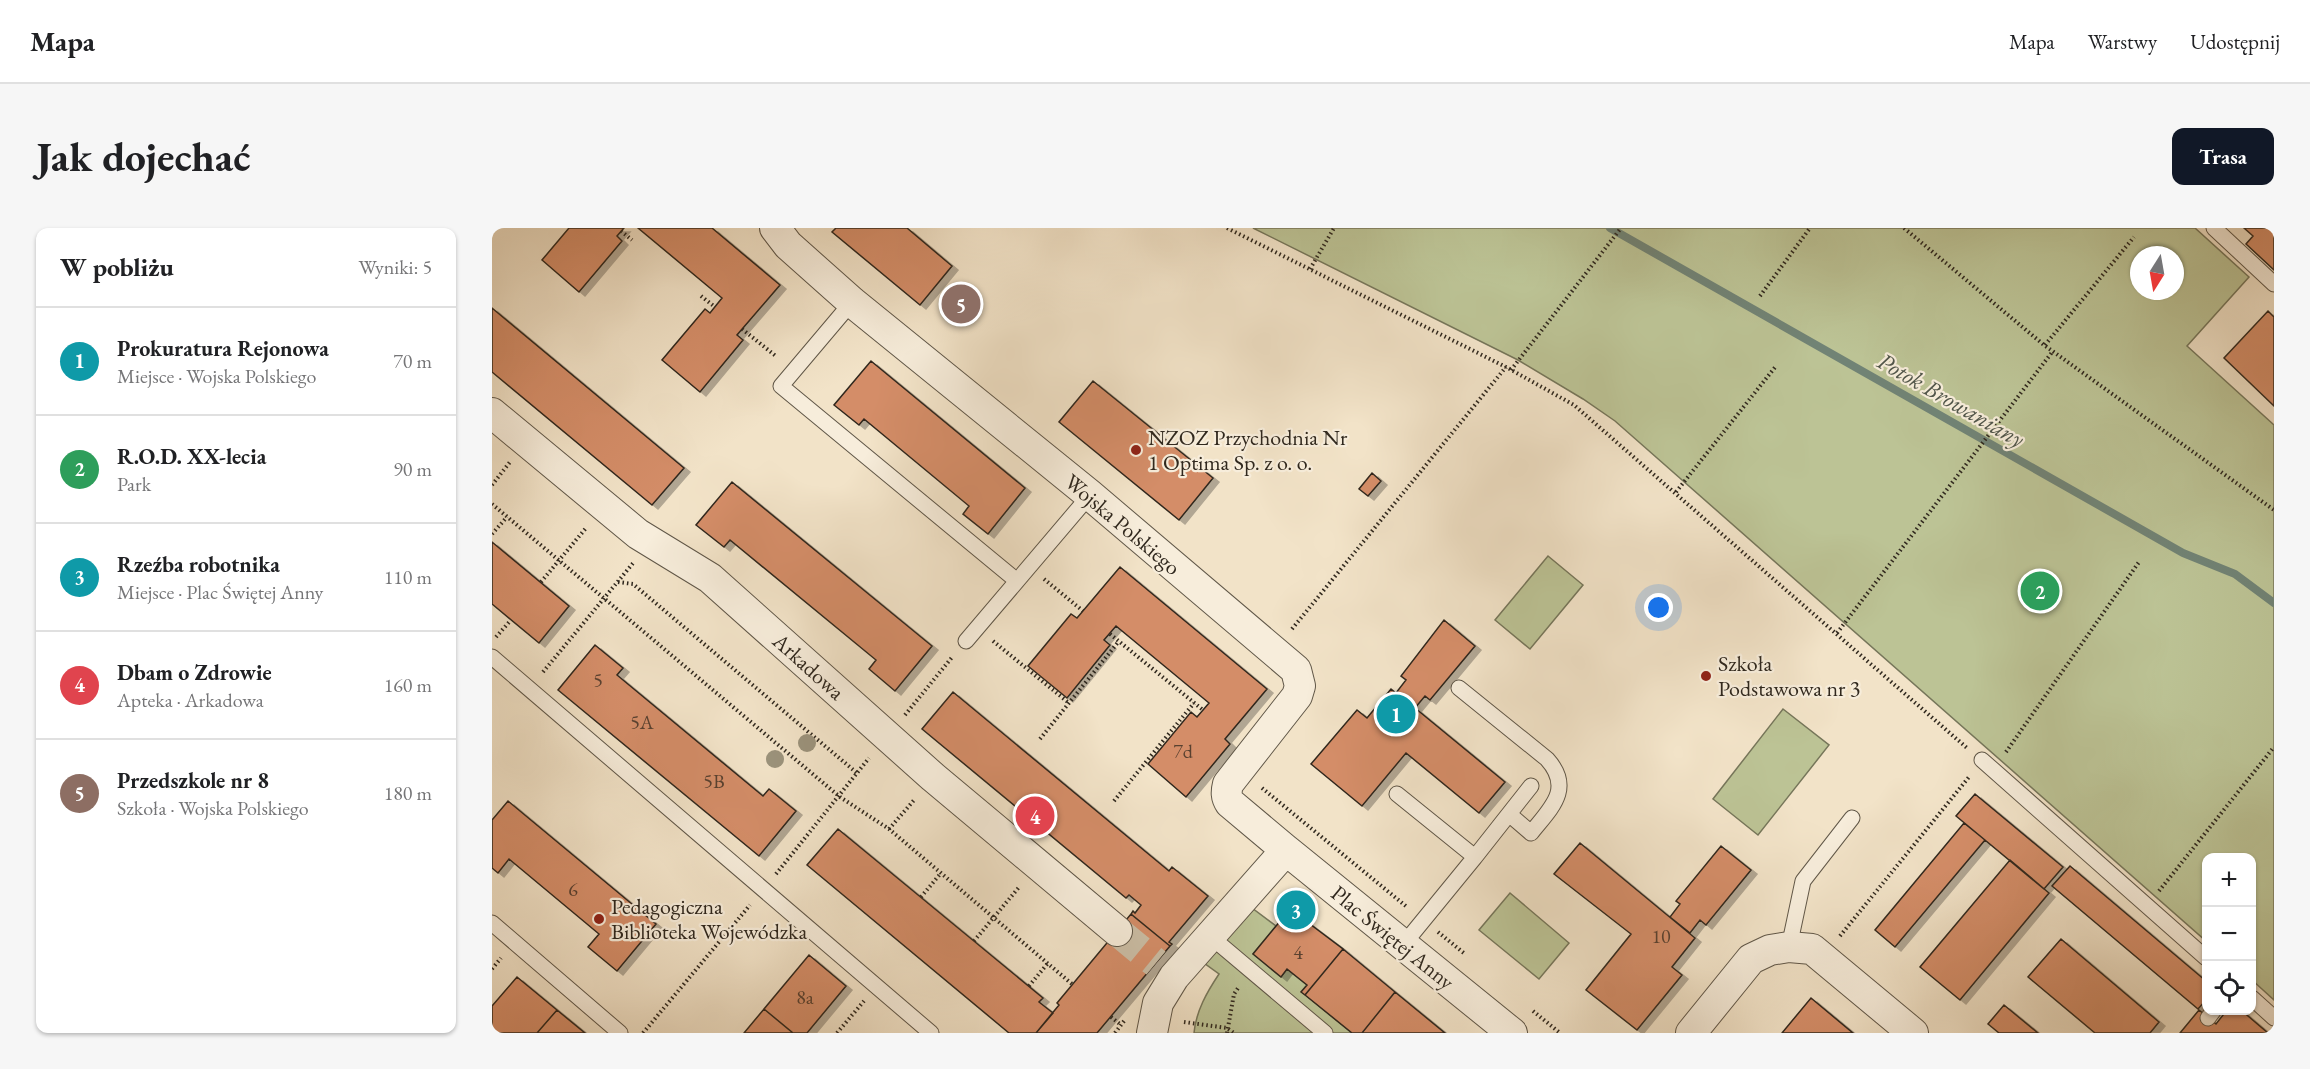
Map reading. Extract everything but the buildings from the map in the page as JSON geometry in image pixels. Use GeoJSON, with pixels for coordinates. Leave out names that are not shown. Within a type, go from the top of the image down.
{"type":"FeatureCollection","features":[{"type":"Feature","properties":{"kind":"street","name":"Wojska Polskiego"},"geometry":{"type":"LineString","coordinates":[[775,228],[788,245],[852,302],[1090,495],[1296,670],[1300,686],[1297,696],[1227,784],[1227,797],[1230,803],[1286,850]]}},
{"type":"Feature","properties":{"kind":"street","name":"Arkadowa"},"geometry":{"type":"LineString","coordinates":[[492,413],[650,541],[710,578],[933,777],[1117,931]]}},
{"type":"Feature","properties":{"kind":"street"},"geometry":{"type":"LineString","coordinates":[[1152,1033],[1165,970],[1210,936],[1286,850]]}},
{"type":"Feature","properties":{"kind":"street","name":"Plac Świętej Anny"},"geometry":{"type":"LineString","coordinates":[[1286,850],[1512,1033]]}},
{"type":"Feature","properties":{"kind":"street"},"geometry":{"type":"LineString","coordinates":[[1691,1033],[1751,959],[1770,950],[1800,948],[1913,1033]]}},
{"type":"Feature","properties":{"kind":"lane"},"geometry":{"type":"LineString","coordinates":[[2214,228],[2274,284]]}},
{"type":"Feature","properties":{"kind":"lane"},"geometry":{"type":"LineString","coordinates":[[852,302],[781,386],[1017,581]]}},
{"type":"Feature","properties":{"kind":"lane"},"geometry":{"type":"LineString","coordinates":[[966,641],[1090,495]]}},
{"type":"Feature","properties":{"kind":"lane"},"geometry":{"type":"LineString","coordinates":[[492,657],[931,1033]]}},
{"type":"Feature","properties":{"kind":"lane"},"geometry":{"type":"LineString","coordinates":[[1459,688],[1555,768],[1559,779],[1556,802],[1531,833],[1509,814]]}},
{"type":"Feature","properties":{"kind":"lane"},"geometry":{"type":"LineString","coordinates":[[1988,765],[2202,954]]}},
{"type":"Feature","properties":{"kind":"lane"},"geometry":{"type":"LineString","coordinates":[[1403,945],[1531,786]]}},
{"type":"Feature","properties":{"kind":"lane"},"geometry":{"type":"LineString","coordinates":[[1397,794],[1475,856]]}},
{"type":"Feature","properties":{"kind":"lane"},"geometry":{"type":"LineString","coordinates":[[1800,948],[1803,881],[1852,819]]}},
{"type":"Feature","properties":{"kind":"lane"},"geometry":{"type":"LineString","coordinates":[[492,923],[620,1033]]}},
{"type":"Feature","properties":{"kind":"lane"},"geometry":{"type":"LineString","coordinates":[[1210,936],[1325,1033]]}},
{"type":"Feature","properties":{"kind":"lane"},"geometry":{"type":"LineString","coordinates":[[2256,1002],[2274,1018]]}},
{"type":"Feature","properties":{"kind":"path"},"geometry":{"type":"LineString","coordinates":[[1227,228],[1509,369],[1574,405],[1988,765]]}},
{"type":"Feature","properties":{"kind":"path"},"geometry":{"type":"LineString","coordinates":[[1310,269],[1334,228]]}},
{"type":"Feature","properties":{"kind":"path"},"geometry":{"type":"LineString","coordinates":[[1274,651],[1509,369],[1621,228]]}},
{"type":"Feature","properties":{"kind":"path"},"geometry":{"type":"LineString","coordinates":[[1760,296],[1810,228]]}},
{"type":"Feature","properties":{"kind":"path"},"geometry":{"type":"LineString","coordinates":[[1904,228],[2044,345],[2274,510]]}},
{"type":"Feature","properties":{"kind":"path"},"geometry":{"type":"LineString","coordinates":[[621,231],[632,240]]}},
{"type":"Feature","properties":{"kind":"path"},"geometry":{"type":"LineString","coordinates":[[2044,345],[2134,237]]}},
{"type":"Feature","properties":{"kind":"path"},"geometry":{"type":"LineString","coordinates":[[701,296],[715,307]]}},
{"type":"Feature","properties":{"kind":"path"},"geometry":{"type":"LineString","coordinates":[[742,329],[794,371]]}},
{"type":"Feature","properties":{"kind":"path"},"geometry":{"type":"LineString","coordinates":[[1837,633],[2053,351]]}},
{"type":"Feature","properties":{"kind":"path"},"geometry":{"type":"LineString","coordinates":[[1676,492],[1776,366]]}},
{"type":"Feature","properties":{"kind":"path"},"geometry":{"type":"LineString","coordinates":[[492,504],[840,797],[889,829],[1072,984]]}},
{"type":"Feature","properties":{"kind":"path"},"geometry":{"type":"LineString","coordinates":[[541,582],[604,506]]}},
{"type":"Feature","properties":{"kind":"path"},"geometry":{"type":"LineString","coordinates":[[492,534],[507,517]]}},
{"type":"Feature","properties":{"kind":"path"},"geometry":{"type":"LineString","coordinates":[[529,689],[605,599],[650,541]]}},
{"type":"Feature","properties":{"kind":"path"},"geometry":{"type":"LineString","coordinates":[[1839,938],[1988,765],[2139,562]]}},
{"type":"Feature","properties":{"kind":"path"},"geometry":{"type":"LineString","coordinates":[[1029,566],[1083,611]]}},
{"type":"Feature","properties":{"kind":"path"},"geometry":{"type":"LineString","coordinates":[[618,582],[633,584],[857,773]]}},
{"type":"Feature","properties":{"kind":"path"},"geometry":{"type":"LineString","coordinates":[[503,628],[511,620]]}},
{"type":"Feature","properties":{"kind":"path"},"geometry":{"type":"LineString","coordinates":[[977,627],[1069,703]]}},
{"type":"Feature","properties":{"kind":"path"},"geometry":{"type":"LineString","coordinates":[[1110,633],[1203,710]]}},
{"type":"Feature","properties":{"kind":"path"},"geometry":{"type":"LineString","coordinates":[[1040,739],[1119,641]]}},
{"type":"Feature","properties":{"kind":"path"},"geometry":{"type":"LineString","coordinates":[[1114,801],[1194,703]]}},
{"type":"Feature","properties":{"kind":"path"},"geometry":{"type":"LineString","coordinates":[[2147,906],[2274,747]]}},
{"type":"Feature","properties":{"kind":"path"},"geometry":{"type":"LineString","coordinates":[[643,1033],[840,797]]}},
{"type":"Feature","properties":{"kind":"path"},"geometry":{"type":"LineString","coordinates":[[974,941],[1038,865]]}},
{"type":"Feature","properties":{"kind":"path"},"geometry":{"type":"LineString","coordinates":[[921,897],[941,873]]}},
{"type":"Feature","properties":{"kind":"path"},"geometry":{"type":"LineString","coordinates":[[1029,986],[1048,963]]}},
{"type":"Feature","properties":{"kind":"path"},"geometry":{"type":"LineString","coordinates":[[1227,1033],[1234,994],[1242,980]]}},
{"type":"Feature","properties":{"kind":"path"},"geometry":{"type":"LineString","coordinates":[[837,1033],[876,986]]}},
{"type":"Feature","properties":{"kind":"path"},"geometry":{"type":"LineString","coordinates":[[1111,1017],[1121,1025]]}},
{"type":"Feature","properties":{"kind":"green space"},"geometry":{"type":"Polygon","coordinates":[[[1253,228],[2195,228],[2249,277],[2187,346],[2274,425],[2274,1000],[2256,984],[2256,853],[2202,853],[2202,937],[1615,421],[1518,360],[1253,228]]]}},
{"type":"Feature","properties":{"kind":"green space"},"geometry":{"type":"Polygon","coordinates":[[[1548,556],[1583,585],[1530,649],[1495,620],[1548,556]]]}},
{"type":"Feature","properties":{"kind":"green space"},"geometry":{"type":"Polygon","coordinates":[[[1783,709],[1829,745],[1758,835],[1713,799],[1783,709]]]}},
{"type":"Feature","properties":{"kind":"green space"},"geometry":{"type":"Polygon","coordinates":[[[1510,893],[1569,943],[1539,979],[1479,930],[1510,893]]]}},
{"type":"Feature","properties":{"kind":"green space"},"geometry":{"type":"Polygon","coordinates":[[[1248,905],[1276,926],[1253,954],[1281,977],[1287,969],[1307,985],[1302,992],[1352,1033],[1194,1033],[1203,1002],[1219,974],[1204,963],[1248,905]]]}},
{"type":"Feature","properties":{"kind":"waterway","name":"Potok Browaniany"},"geometry":{"type":"LineString","coordinates":[[1610,228],[2183,553],[2235,574],[2274,603]]}},
{"type":"Feature","properties":{"kind":"tunnel"},"geometry":{"type":"LineString","coordinates":[[1117,931],[1156,963]]}},
{"type":"Feature","properties":{"kind":"place","name":"Przedszkole nr 8"},"geometry":{"type":"Point","coordinates":[961,304]}},
{"type":"Feature","properties":{"kind":"place","name":"NZOZ Przychodnia Nr 1 Optima Sp. z o. o."},"geometry":{"type":"Point","coordinates":[1136,450]}},
{"type":"Feature","properties":{"kind":"place","name":"R.O.D. XX-lecia"},"geometry":{"type":"Point","coordinates":[2040,591]}},
{"type":"Feature","properties":{"kind":"place","name":"Szkoła Podstawowa nr 3"},"geometry":{"type":"Point","coordinates":[1706,676]}},
{"type":"Feature","properties":{"kind":"place","name":"Prokuratura Rejonowa"},"geometry":{"type":"Point","coordinates":[1396,714]}},
{"type":"Feature","properties":{"kind":"place","name":"Dbam o Zdrowie"},"geometry":{"type":"Point","coordinates":[1035,816]}},
{"type":"Feature","properties":{"kind":"place","name":"Rzeźba robotnika"},"geometry":{"type":"Point","coordinates":[1296,910]}},
{"type":"Feature","properties":{"kind":"place","name":"Pedagogiczna Biblioteka Wojewódzka"},"geometry":{"type":"Point","coordinates":[599,919]}}]}
